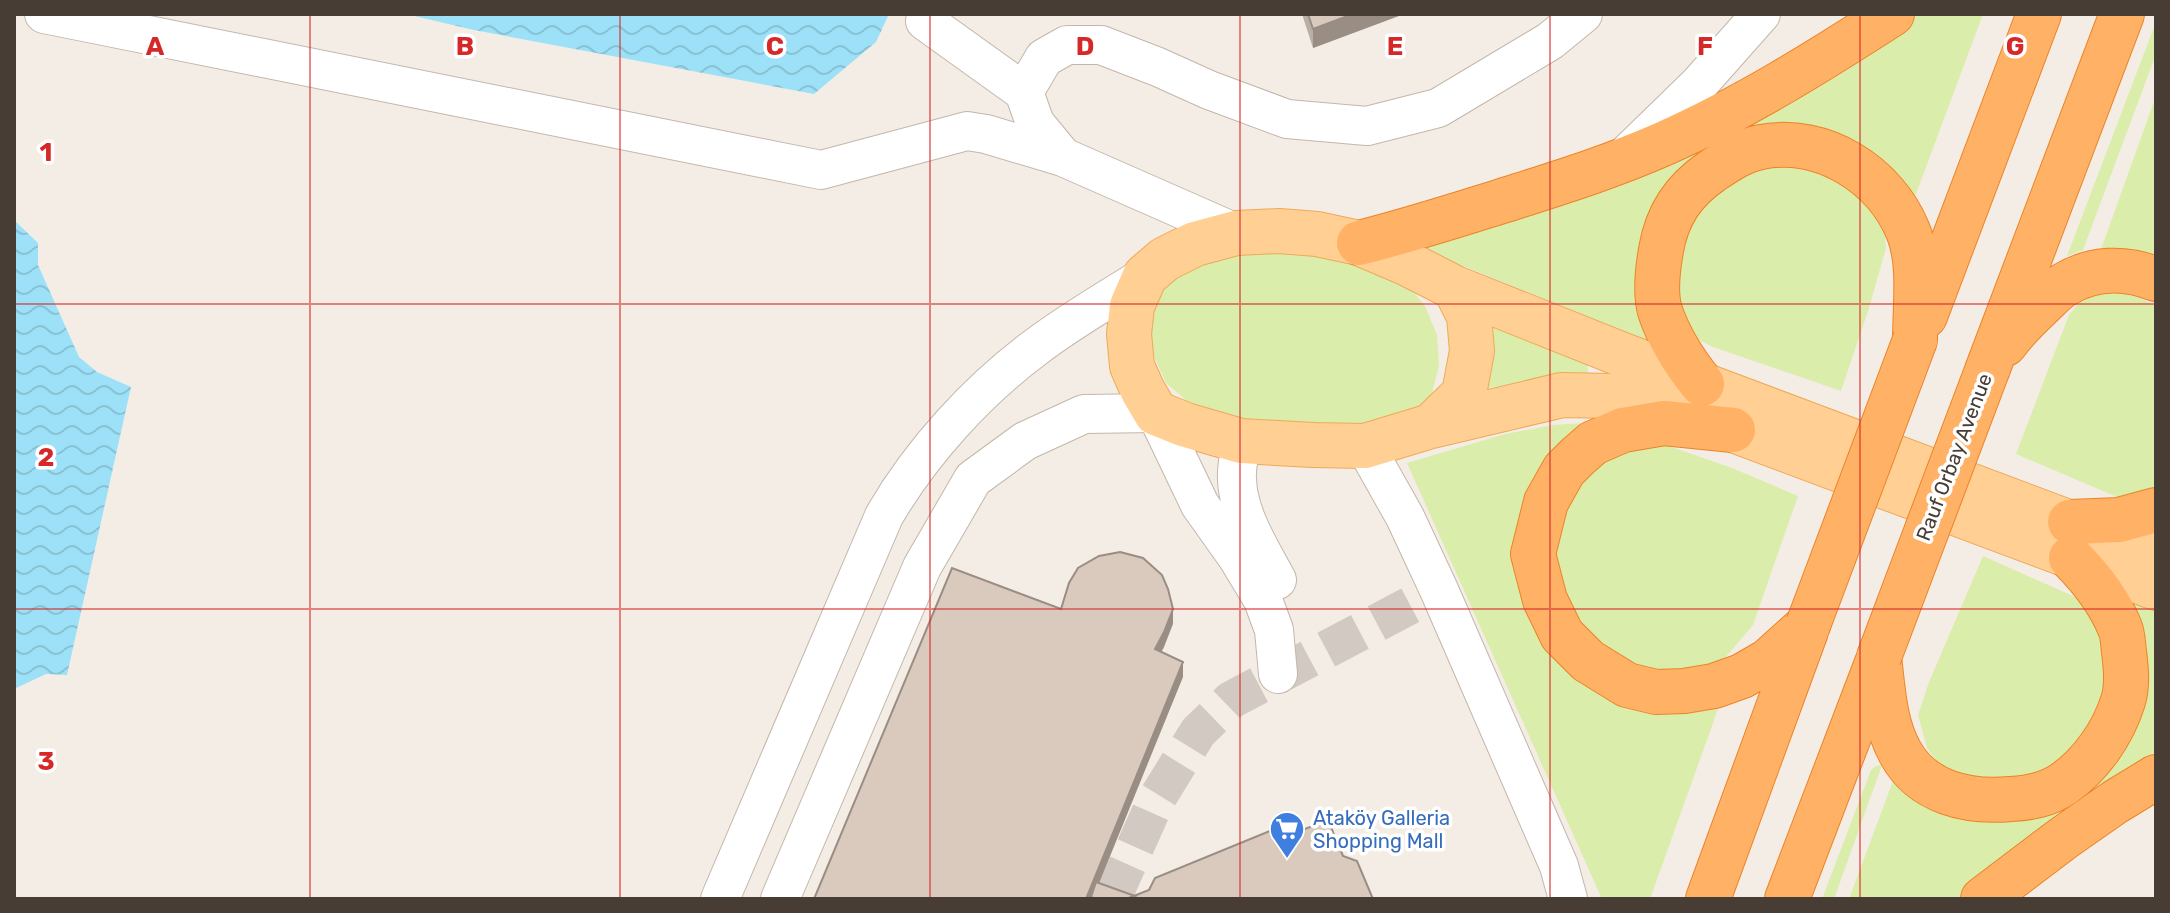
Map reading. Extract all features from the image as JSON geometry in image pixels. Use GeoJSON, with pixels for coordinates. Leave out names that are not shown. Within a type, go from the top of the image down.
{"type":"FeatureCollection","features":[{"type":"Feature","properties":{"kind":"highway"},"geometry":{"type":"LineString","coordinates":[[1359,243],[1404,232],[1571,179],[1667,142],[1810,66],[1892,14]]}},
{"type":"Feature","properties":{"kind":"highway"},"geometry":{"type":"LineString","coordinates":[[1708,899],[2039,14]]}},
{"type":"Feature","properties":{"kind":"highway","name":"Rauf Orbay Avenue"},"geometry":{"type":"LineString","coordinates":[[1787,899],[2122,14]]}},
{"type":"Feature","properties":{"kind":"highway"},"geometry":{"type":"LineString","coordinates":[[1702,384],[1686,363],[1659,309],[1658,267],[1664,233],[1677,203],[1701,178],[1730,158],[1760,147],[1787,145],[1828,153],[1860,170],[1879,187],[1904,222],[1915,255],[1915,340]]}},
{"type":"Feature","properties":{"kind":"highway"},"geometry":{"type":"LineString","coordinates":[[1988,368],[2017,328],[2063,285],[2097,271],[2112,270],[2136,271],[2156,279]]}},
{"type":"Feature","properties":{"kind":"highway"},"geometry":{"type":"LineString","coordinates":[[1733,430],[1664,423],[1623,430],[1593,443],[1577,457],[1564,470],[1546,502],[1533,554],[1545,600],[1562,635],[1588,661],[1627,685],[1656,692],[1714,686],[1742,676],[1768,661],[1808,625]]}},
{"type":"Feature","properties":{"kind":"highway"},"geometry":{"type":"LineString","coordinates":[[1879,657],[1890,731],[1901,755],[1927,782],[1944,792],[1974,800],[2035,797],[2062,785],[2087,763],[2107,737],[2124,698],[2126,669],[2121,631],[2071,540],[2119,520],[2156,510]]}},
{"type":"Feature","properties":{"kind":"highway"},"geometry":{"type":"LineString","coordinates":[[1983,899],[2065,837],[2156,777]]}},
{"type":"Feature","properties":{"kind":"main road"},"geometry":{"type":"LineString","coordinates":[[2156,555],[2071,540],[1668,408],[1611,396],[1562,395],[1431,426],[1365,446],[1241,441],[1156,413],[1132,366],[1129,334],[1132,306],[1145,276],[1165,259],[1195,244],[1236,233],[1279,231],[1317,234],[1359,243],[1455,288],[1702,384],[2071,540],[2156,588]]}},
{"type":"Feature","properties":{"kind":"main road"},"geometry":{"type":"LineString","coordinates":[[1431,426],[1464,394],[1472,351],[1469,316],[1455,288]]}},
{"type":"Feature","properties":{"kind":"street"},"geometry":{"type":"LineString","coordinates":[[44,14],[821,170],[967,131],[986,134],[1063,157],[1236,233]]}},
{"type":"Feature","properties":{"kind":"street"},"geometry":{"type":"LineString","coordinates":[[929,14],[925,21],[1024,92],[1035,123],[1063,157]]}},
{"type":"Feature","properties":{"kind":"street"},"geometry":{"type":"LineString","coordinates":[[1024,92],[1044,58],[1067,45],[1101,45],[1287,119],[1367,126],[1438,108],[1550,41],[1583,14]]}},
{"type":"Feature","properties":{"kind":"street"},"geometry":{"type":"LineString","coordinates":[[1619,162],[1699,84],[1761,14]]}},
{"type":"Feature","properties":{"kind":"street"},"geometry":{"type":"LineString","coordinates":[[720,899],[872,543],[896,496],[959,414],[1036,347],[1145,276]]}},
{"type":"Feature","properties":{"kind":"street"},"geometry":{"type":"LineString","coordinates":[[780,899],[922,567],[973,479],[1025,441],[1084,414],[1156,413],[1200,505],[1263,600],[1274,630],[1278,674],[1295,648],[1296,629],[1285,596],[1242,508],[1237,479],[1241,441]]}},
{"type":"Feature","properties":{"kind":"street"},"geometry":{"type":"LineString","coordinates":[[1365,446],[1405,517],[1439,590],[1559,866],[1568,899]]}},
{"type":"Feature","properties":{"kind":"green space"},"geometry":{"type":"Polygon","coordinates":[[[1918,14],[1983,14],[1913,202],[1899,180],[1710,151],[1657,344],[1411,245],[1888,34],[1918,14]]]}},
{"type":"Feature","properties":{"kind":"green space"},"geometry":{"type":"Polygon","coordinates":[[[2156,22],[2156,54],[2083,250],[2067,256],[2156,22]]]}},
{"type":"Feature","properties":{"kind":"green space"},"geometry":{"type":"Polygon","coordinates":[[[2156,96],[2156,255],[2131,250],[2100,252],[2156,96]]]}},
{"type":"Feature","properties":{"kind":"green space"},"geometry":{"type":"Polygon","coordinates":[[[1770,163],[1808,166],[1838,178],[1884,222],[1886,248],[1841,391],[1713,347],[1691,336],[1677,308],[1678,242],[1712,189],[1770,163]]]}},
{"type":"Feature","properties":{"kind":"green space"},"geometry":{"type":"Polygon","coordinates":[[[1273,250],[1379,267],[1406,283],[1425,306],[1437,335],[1439,366],[1431,397],[1414,418],[1388,430],[1267,429],[1192,405],[1166,383],[1154,356],[1149,322],[1158,294],[1176,274],[1202,258],[1273,250]]]}},
{"type":"Feature","properties":{"kind":"green space"},"geometry":{"type":"Polygon","coordinates":[[[2112,292],[2138,297],[2156,306],[2156,496],[2141,501],[2117,497],[2016,454],[2069,315],[2082,299],[2112,292]]]}},
{"type":"Feature","properties":{"kind":"green space"},"geometry":{"type":"Polygon","coordinates":[[[1476,321],[1587,362],[1588,373],[1467,391],[1476,321]]]}},
{"type":"Feature","properties":{"kind":"green space"},"geometry":{"type":"Polygon","coordinates":[[[1598,422],[1555,454],[1553,653],[1581,684],[1617,702],[1662,713],[1718,709],[1650,899],[1602,899],[1407,463],[1505,434],[1553,425],[1598,422]]]}},
{"type":"Feature","properties":{"kind":"green space"},"geometry":{"type":"Polygon","coordinates":[[[1663,444],[1732,468],[1798,496],[1753,625],[1718,666],[1683,674],[1644,670],[1597,647],[1568,608],[1555,567],[1557,523],[1575,484],[1608,454],[1663,444]]]}},
{"type":"Feature","properties":{"kind":"green space"},"geometry":{"type":"Polygon","coordinates":[[[1983,556],[2084,601],[2104,627],[2111,671],[2092,741],[2040,777],[1980,779],[1938,763],[1927,748],[1918,715],[1983,556]]]}},
{"type":"Feature","properties":{"kind":"green space"},"geometry":{"type":"Polygon","coordinates":[[[2128,594],[2156,603],[2156,752],[2132,766],[1962,899],[1849,899],[1893,781],[1918,800],[2099,765],[2128,594]]]}},
{"type":"Feature","properties":{"kind":"green space"},"geometry":{"type":"Polygon","coordinates":[[[1882,765],[1834,899],[1822,899],[1871,770],[1882,765]]]}},
{"type":"Feature","properties":{"kind":"water"},"geometry":{"type":"Polygon","coordinates":[[[406,14],[889,14],[876,42],[814,94],[474,30],[406,14]]]}},
{"type":"Feature","properties":{"kind":"water"},"geometry":{"type":"Polygon","coordinates":[[[14,220],[38,243],[38,265],[79,357],[97,372],[131,387],[67,675],[46,674],[14,689],[14,220]]]}},
{"type":"Feature","properties":{"kind":"building"},"geometry":{"type":"Polygon","coordinates":[[[1308,14],[1353,14],[1313,29],[1308,14]]]}},
{"type":"Feature","properties":{"kind":"building"},"geometry":{"type":"Polygon","coordinates":[[[1120,552],[1143,558],[1162,575],[1173,609],[1155,649],[1183,662],[1086,899],[814,899],[952,568],[1061,609],[1069,583],[1078,568],[1099,556],[1120,552]]]}},
{"type":"Feature","properties":{"kind":"building","name":"Ataköy Galleria Shopping Mall"},"geometry":{"type":"Polygon","coordinates":[[[1328,820],[1343,856],[1357,861],[1373,899],[1126,899],[1149,890],[1155,878],[1277,828],[1292,834],[1328,820]]]}},
{"type":"Feature","properties":{"kind":"building"},"geometry":{"type":"Polygon","coordinates":[[[1096,882],[1135,896],[1096,899],[1091,897],[1096,882]]]}},
{"type":"Feature","properties":{"kind":"tunnel"},"geometry":{"type":"LineString","coordinates":[[1112,899],[1156,800],[1198,732],[1231,700],[1439,590]]}},
{"type":"Feature","properties":{"kind":"place","name":"Ataköy Galleria Shopping Mall"},"geometry":{"type":"Point","coordinates":[1287,860]}}]}
